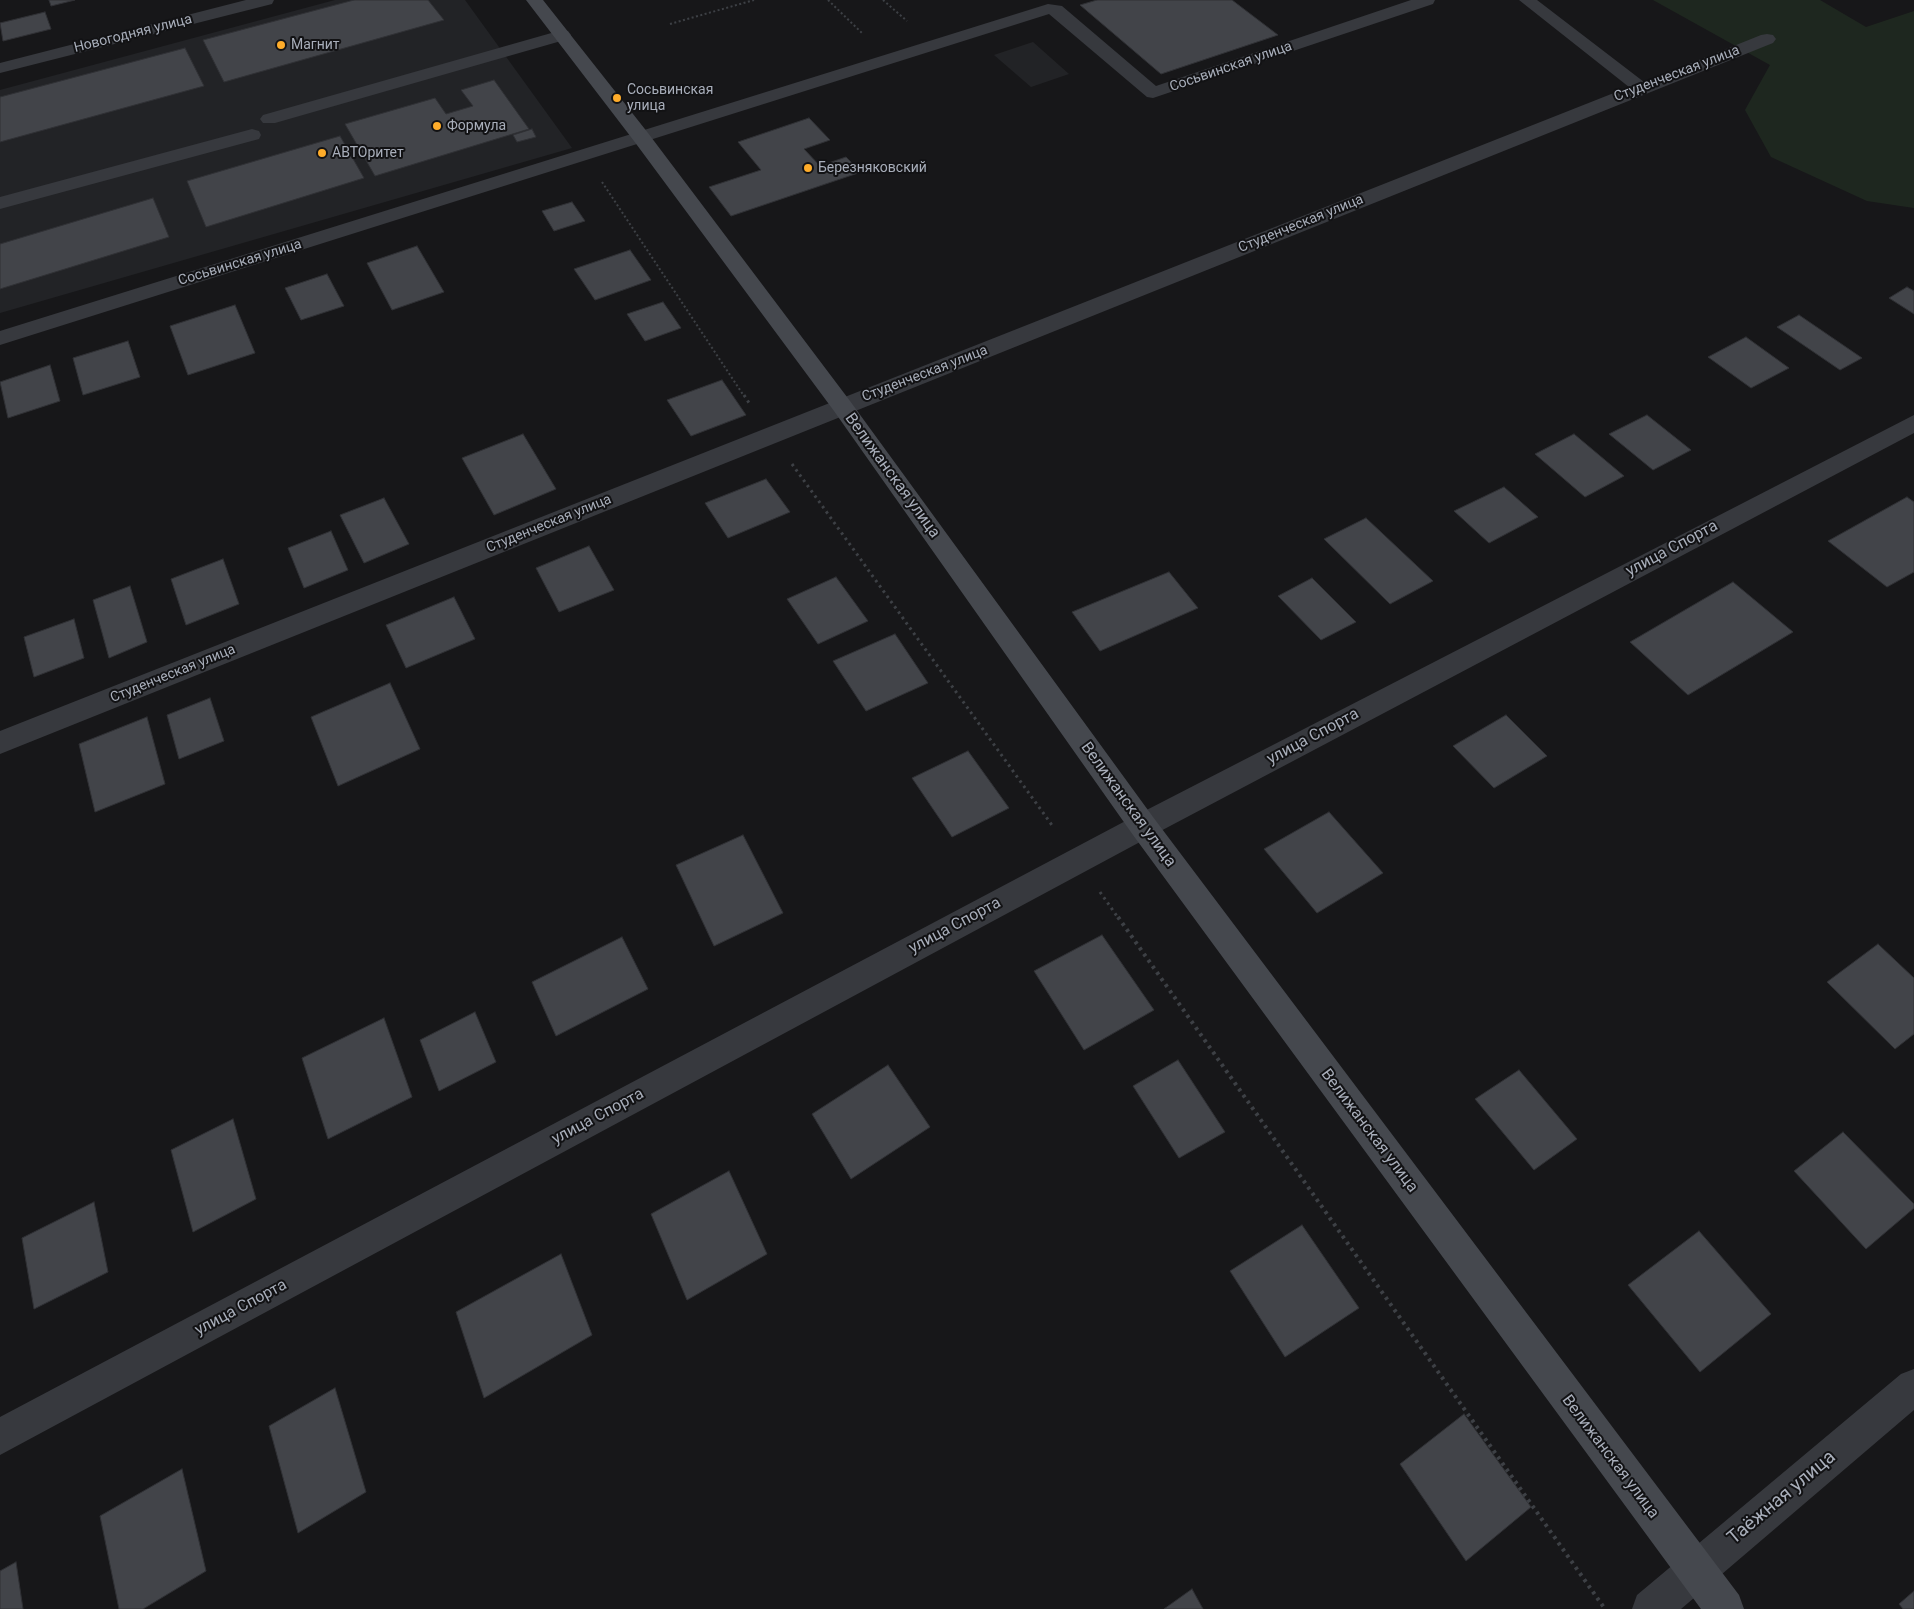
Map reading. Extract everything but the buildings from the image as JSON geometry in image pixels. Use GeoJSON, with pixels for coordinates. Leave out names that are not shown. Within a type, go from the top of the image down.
{"type":"FeatureCollection","features":[{"type":"Feature","properties":{"kind":"street","name":"Новогодняя улица"},"geometry":{"type":"LineString","coordinates":[[0,68],[266,0]]}},
{"type":"Feature","properties":{"kind":"street","name":"Велижанская улица"},"geometry":{"type":"LineString","coordinates":[[534,0],[641,137],[842,406],[1142,826],[1725,1609]]}},
{"type":"Feature","properties":{"kind":"street","name":"Сосьвинская улица"},"geometry":{"type":"LineString","coordinates":[[0,338],[1048,9],[1056,10],[1153,93],[1427,0]]}},
{"type":"Feature","properties":{"kind":"street"},"geometry":{"type":"LineString","coordinates":[[1527,0],[1641,88]]}},
{"type":"Feature","properties":{"kind":"street"},"geometry":{"type":"LineString","coordinates":[[269,119],[562,35]]}},
{"type":"Feature","properties":{"kind":"street","name":"Студенческая улица"},"geometry":{"type":"LineString","coordinates":[[0,743],[1767,39]]}},
{"type":"Feature","properties":{"kind":"street"},"geometry":{"type":"LineString","coordinates":[[0,203],[252,134]]}},
{"type":"Feature","properties":{"kind":"street","name":"улица Спорта"},"geometry":{"type":"LineString","coordinates":[[0,1437],[1142,826],[1914,422]]}},
{"type":"Feature","properties":{"kind":"street","name":"Таёжная улица"},"geometry":{"type":"LineString","coordinates":[[1651,1609],[1914,1387]]}},
{"type":"Feature","properties":{"kind":"path"},"geometry":{"type":"LineString","coordinates":[[670,24],[754,0]]}},
{"type":"Feature","properties":{"kind":"path"},"geometry":{"type":"LineString","coordinates":[[828,0],[868,40]]}},
{"type":"Feature","properties":{"kind":"shaded area"},"geometry":{"type":"Polygon","coordinates":[[[335,0],[465,0],[572,148],[0,313],[0,90],[335,0]]]}},
{"type":"Feature","properties":{"kind":"shaded area"},"geometry":{"type":"Polygon","coordinates":[[[1653,0],[1820,0],[1866,27],[1914,11],[1914,208],[1867,201],[1771,157],[1745,110],[1770,65],[1653,0]]]}},
{"type":"Feature","properties":{"kind":"shaded area"},"geometry":{"type":"Polygon","coordinates":[[[1033,42],[1069,74],[1031,87],[994,55],[1033,42]]]}},
{"type":"Feature","properties":{"kind":"place","name":"Магнит"},"geometry":{"type":"Point","coordinates":[281,45]}},
{"type":"Feature","properties":{"kind":"place","name":"Сосьвинская улица"},"geometry":{"type":"Point","coordinates":[617,98]}},
{"type":"Feature","properties":{"kind":"place","name":"Формула"},"geometry":{"type":"Point","coordinates":[437,126]}},
{"type":"Feature","properties":{"kind":"place","name":"АВТОритет"},"geometry":{"type":"Point","coordinates":[322,153]}},
{"type":"Feature","properties":{"kind":"place","name":"Березняковский"},"geometry":{"type":"Point","coordinates":[808,168]}}]}
